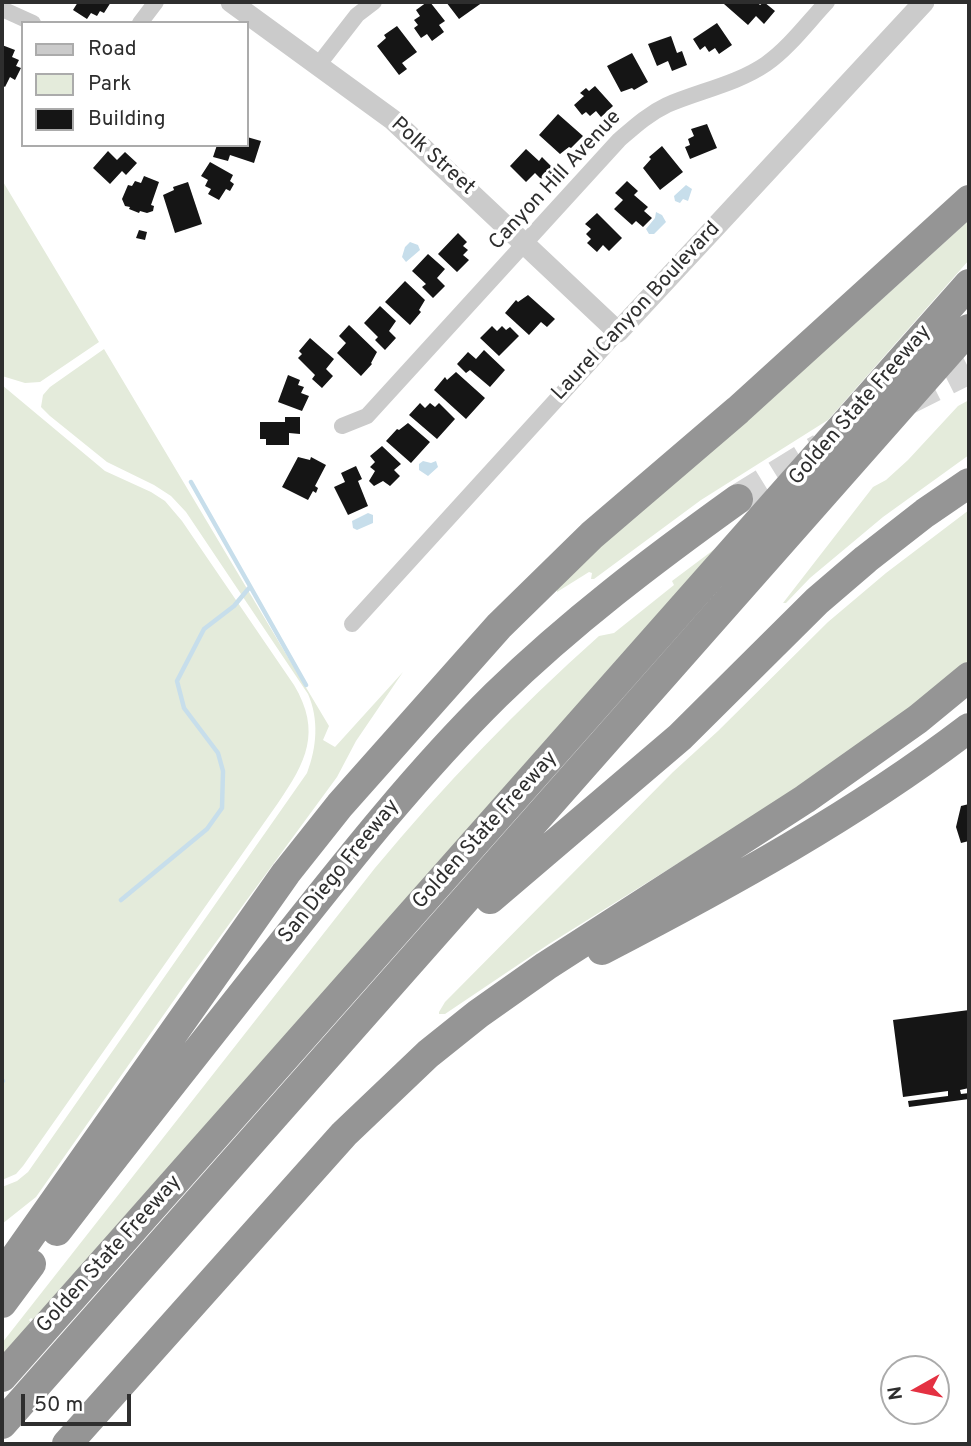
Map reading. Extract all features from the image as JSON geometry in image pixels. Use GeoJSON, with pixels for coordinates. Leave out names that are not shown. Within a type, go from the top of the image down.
{"type":"FeatureCollection","features":[{"type":"Feature","properties":{"kind":"highway"},"geometry":{"type":"LineString","coordinates":[[2,1276],[286,873],[340,805],[499,626],[592,535],[738,410],[969,200]]}},
{"type":"Feature","properties":{"kind":"highway","name":"Golden State Freeway"},"geometry":{"type":"LineString","coordinates":[[2,1377],[969,284]]}},
{"type":"Feature","properties":{"kind":"highway"},"geometry":{"type":"LineString","coordinates":[[2,1424],[969,329]]}},
{"type":"Feature","properties":{"kind":"highway"},"geometry":{"type":"LineString","coordinates":[[6,1444],[490,899],[969,353]]}},
{"type":"Feature","properties":{"kind":"highway"},"geometry":{"type":"LineString","coordinates":[[490,899],[680,737],[827,593],[915,520],[969,482]]}},
{"type":"Feature","properties":{"kind":"highway"},"geometry":{"type":"LineString","coordinates":[[2,1408],[782,525],[788,490]]}},
{"type":"Feature","properties":{"kind":"highway","name":"San Diego Freeway"},"geometry":{"type":"LineString","coordinates":[[2,1303],[261,970],[416,779],[496,696],[577,621],[641,569],[738,499]]}},
{"type":"Feature","properties":{"kind":"highway"},"geometry":{"type":"LineString","coordinates":[[67,1444],[344,1134],[428,1054],[478,1014],[546,966],[806,799],[918,719],[969,677]]}},
{"type":"Feature","properties":{"kind":"highway"},"geometry":{"type":"LineString","coordinates":[[478,1014],[714,892],[858,806],[969,728]]}},
{"type":"Feature","properties":{"kind":"street"},"geometry":{"type":"LineString","coordinates":[[142,21],[156,2]]}},
{"type":"Feature","properties":{"kind":"street","name":"Polk Street"},"geometry":{"type":"LineString","coordinates":[[231,2],[393,120],[618,332]]}},
{"type":"Feature","properties":{"kind":"street"},"geometry":{"type":"LineString","coordinates":[[319,64],[357,15],[374,2]]}},
{"type":"Feature","properties":{"kind":"street","name":"Canyon Hill Avenue"},"geometry":{"type":"LineString","coordinates":[[342,426],[367,416],[619,140],[644,118],[664,106],[747,75],[765,65],[779,54],[827,2]]}},
{"type":"Feature","properties":{"kind":"street","name":"Laurel Canyon Boulevard"},"geometry":{"type":"LineString","coordinates":[[352,624],[924,2]]}},
{"type":"Feature","properties":{"kind":"street"},"geometry":{"type":"LineString","coordinates":[[2,9],[29,21]]}},
{"type":"Feature","properties":{"kind":"green space"},"geometry":{"type":"Polygon","coordinates":[[[2,180],[99,342],[40,382],[25,383],[2,376],[2,180]]]}},
{"type":"Feature","properties":{"kind":"green space"},"geometry":{"type":"Polygon","coordinates":[[[969,220],[969,260],[828,420],[701,500],[594,579],[591,579],[592,573],[589,572],[557,592],[556,586],[969,220]]]}},
{"type":"Feature","properties":{"kind":"green space"},"geometry":{"type":"Polygon","coordinates":[[[104,349],[329,726],[323,740],[335,747],[403,672],[356,741],[337,777],[186,983],[36,1197],[2,1224],[2,1187],[17,1181],[28,1172],[307,773],[315,743],[314,713],[308,694],[186,512],[171,496],[154,485],[107,462],[41,407],[43,395],[50,387],[104,349]]]}},
{"type":"Feature","properties":{"kind":"green space"},"geometry":{"type":"Polygon","coordinates":[[[2,385],[105,471],[165,501],[182,521],[294,685],[302,702],[309,732],[303,760],[278,803],[23,1166],[16,1174],[2,1180],[2,385]]]}},
{"type":"Feature","properties":{"kind":"green space"},"geometry":{"type":"Polygon","coordinates":[[[969,400],[969,455],[883,517],[783,603],[873,487],[886,480],[958,406],[969,400]]]}},
{"type":"Feature","properties":{"kind":"green space"},"geometry":{"type":"Polygon","coordinates":[[[969,510],[969,661],[874,738],[549,944],[445,1014],[439,1014],[445,1002],[673,772],[828,622],[886,573],[969,510]]]}},
{"type":"Feature","properties":{"kind":"green space"},"geometry":{"type":"Polygon","coordinates":[[[716,548],[34,1320],[29,1320],[31,1323],[2,1355],[2,1343],[375,868],[428,807],[511,719],[599,636],[614,633],[674,585],[672,581],[716,548]]]}},
{"type":"Feature","properties":{"kind":"water"},"geometry":{"type":"Polygon","coordinates":[[[686,185],[692,189],[688,201],[675,201],[674,196],[686,185]]]}},
{"type":"Feature","properties":{"kind":"water"},"geometry":{"type":"Polygon","coordinates":[[[656,212],[662,215],[666,222],[654,234],[649,234],[646,229],[655,218],[656,212]]]}},
{"type":"Feature","properties":{"kind":"water"},"geometry":{"type":"Polygon","coordinates":[[[410,242],[418,245],[420,250],[406,262],[402,257],[410,242]]]}},
{"type":"Feature","properties":{"kind":"water"},"geometry":{"type":"Polygon","coordinates":[[[423,461],[436,461],[438,467],[428,476],[419,470],[419,464],[423,461]]]}},
{"type":"Feature","properties":{"kind":"water"},"geometry":{"type":"Polygon","coordinates":[[[368,513],[373,515],[373,523],[357,530],[353,528],[352,521],[368,513]]]}},
{"type":"Feature","properties":{"kind":"building"},"geometry":{"type":"Polygon","coordinates":[[[78,2],[111,2],[104,13],[100,11],[97,16],[91,13],[87,19],[73,10],[78,2]]]}},
{"type":"Feature","properties":{"kind":"building"},"geometry":{"type":"Polygon","coordinates":[[[430,2],[445,21],[439,25],[444,32],[432,41],[427,34],[421,38],[414,28],[418,25],[414,20],[420,16],[416,10],[430,2]]]}},
{"type":"Feature","properties":{"kind":"building"},"geometry":{"type":"Polygon","coordinates":[[[446,2],[483,2],[459,19],[446,2]]]}},
{"type":"Feature","properties":{"kind":"building"},"geometry":{"type":"Polygon","coordinates":[[[757,2],[760,5],[764,2],[775,11],[764,24],[756,16],[748,25],[724,4],[757,2]]]}},
{"type":"Feature","properties":{"kind":"building"},"geometry":{"type":"Polygon","coordinates":[[[717,23],[732,45],[719,54],[715,48],[709,52],[705,46],[700,50],[693,39],[717,23]]]}},
{"type":"Feature","properties":{"kind":"building"},"geometry":{"type":"Polygon","coordinates":[[[397,26],[417,52],[402,63],[407,69],[399,75],[377,46],[386,38],[384,35],[397,26]]]}},
{"type":"Feature","properties":{"kind":"building"},"geometry":{"type":"Polygon","coordinates":[[[671,36],[677,53],[682,51],[687,65],[672,71],[668,61],[657,66],[648,44],[671,36]]]}},
{"type":"Feature","properties":{"kind":"building"},"geometry":{"type":"Polygon","coordinates":[[[2,45],[15,50],[12,57],[19,60],[16,66],[21,68],[15,80],[10,77],[5,87],[2,85],[2,45]]]}},
{"type":"Feature","properties":{"kind":"building"},"geometry":{"type":"Polygon","coordinates":[[[632,53],[648,82],[634,90],[632,88],[621,92],[607,66],[632,53]]]}},
{"type":"Feature","properties":{"kind":"building"},"geometry":{"type":"Polygon","coordinates":[[[595,86],[613,106],[601,117],[596,111],[590,116],[586,112],[582,115],[574,105],[584,96],[580,93],[595,86]]]}},
{"type":"Feature","properties":{"kind":"building"},"geometry":{"type":"Polygon","coordinates":[[[558,114],[583,136],[560,154],[539,135],[558,114]]]}},
{"type":"Feature","properties":{"kind":"building"},"geometry":{"type":"Polygon","coordinates":[[[707,124],[717,148],[690,159],[685,147],[690,145],[688,139],[694,136],[691,129],[707,124]]]}},
{"type":"Feature","properties":{"kind":"building"},"geometry":{"type":"Polygon","coordinates":[[[248,137],[261,141],[254,163],[230,155],[228,161],[213,157],[216,147],[248,147],[248,137]]]}},
{"type":"Feature","properties":{"kind":"building"},"geometry":{"type":"Polygon","coordinates":[[[662,146],[683,172],[660,190],[643,168],[651,159],[649,157],[662,146]]]}},
{"type":"Feature","properties":{"kind":"building"},"geometry":{"type":"Polygon","coordinates":[[[526,149],[539,161],[542,157],[553,168],[542,180],[535,173],[526,182],[510,166],[526,149]]]}},
{"type":"Feature","properties":{"kind":"building"},"geometry":{"type":"Polygon","coordinates":[[[108,151],[117,160],[125,152],[137,163],[126,175],[122,171],[110,184],[93,168],[108,151]]]}},
{"type":"Feature","properties":{"kind":"building"},"geometry":{"type":"Polygon","coordinates":[[[210,162],[233,175],[230,181],[234,184],[230,191],[226,189],[219,200],[208,194],[211,189],[205,186],[208,180],[201,176],[210,162]]]}},
{"type":"Feature","properties":{"kind":"building"},"geometry":{"type":"Polygon","coordinates":[[[144,176],[159,182],[151,205],[154,206],[153,211],[139,213],[125,206],[122,199],[128,185],[132,186],[135,181],[141,183],[144,176]]]}},
{"type":"Feature","properties":{"kind":"building"},"geometry":{"type":"Polygon","coordinates":[[[627,181],[638,191],[634,195],[648,207],[644,211],[652,218],[643,227],[636,221],[632,225],[614,209],[623,200],[615,193],[627,181]]]}},
{"type":"Feature","properties":{"kind":"building"},"geometry":{"type":"Polygon","coordinates":[[[188,182],[202,224],[175,233],[163,195],[174,190],[173,187],[188,182]]]}},
{"type":"Feature","properties":{"kind":"building"},"geometry":{"type":"Polygon","coordinates":[[[597,213],[622,238],[609,251],[603,245],[597,252],[587,243],[591,239],[586,234],[591,229],[585,224],[597,213]]]}},
{"type":"Feature","properties":{"kind":"building"},"geometry":{"type":"Polygon","coordinates":[[[139,230],[147,232],[145,240],[136,238],[139,230]]]}},
{"type":"Feature","properties":{"kind":"building"},"geometry":{"type":"Polygon","coordinates":[[[458,233],[467,242],[463,246],[468,250],[463,255],[469,260],[457,272],[438,254],[458,233]]]}},
{"type":"Feature","properties":{"kind":"building"},"geometry":{"type":"Polygon","coordinates":[[[428,254],[445,269],[437,278],[445,286],[433,298],[422,287],[426,284],[412,271],[428,254]]]}},
{"type":"Feature","properties":{"kind":"building"},"geometry":{"type":"Polygon","coordinates":[[[405,281],[425,300],[419,310],[421,312],[410,325],[385,302],[405,281]]]}},
{"type":"Feature","properties":{"kind":"building"},"geometry":{"type":"Polygon","coordinates":[[[528,295],[555,319],[547,327],[541,322],[529,335],[505,313],[516,300],[518,302],[528,295]]]}},
{"type":"Feature","properties":{"kind":"building"},"geometry":{"type":"Polygon","coordinates":[[[380,306],[396,321],[389,331],[396,338],[385,350],[375,340],[378,337],[364,323],[380,306]]]}},
{"type":"Feature","properties":{"kind":"building"},"geometry":{"type":"Polygon","coordinates":[[[349,325],[377,352],[372,364],[361,376],[337,353],[346,343],[339,336],[349,325]]]}},
{"type":"Feature","properties":{"kind":"building"},"geometry":{"type":"Polygon","coordinates":[[[492,326],[497,331],[502,326],[506,330],[510,327],[519,336],[499,356],[480,338],[492,326]]]}},
{"type":"Feature","properties":{"kind":"building"},"geometry":{"type":"Polygon","coordinates":[[[310,338],[334,359],[326,369],[333,376],[322,388],[312,379],[315,375],[298,358],[302,354],[299,351],[310,338]]]}},
{"type":"Feature","properties":{"kind":"building"},"geometry":{"type":"Polygon","coordinates":[[[484,350],[505,370],[490,387],[470,370],[466,373],[457,364],[468,352],[476,359],[484,350]]]}},
{"type":"Feature","properties":{"kind":"building"},"geometry":{"type":"Polygon","coordinates":[[[456,372],[485,398],[466,419],[434,390],[445,377],[447,380],[456,372]]]}},
{"type":"Feature","properties":{"kind":"building"},"geometry":{"type":"Polygon","coordinates":[[[288,375],[300,380],[298,385],[304,387],[301,393],[309,396],[302,411],[278,402],[288,375]]]}},
{"type":"Feature","properties":{"kind":"building"},"geometry":{"type":"Polygon","coordinates":[[[420,403],[425,408],[430,403],[435,407],[439,403],[455,419],[437,439],[409,415],[420,403]]]}},
{"type":"Feature","properties":{"kind":"building"},"geometry":{"type":"Polygon","coordinates":[[[285,417],[300,417],[300,434],[289,433],[289,445],[266,445],[266,439],[260,439],[260,422],[285,422],[285,417]]]}},
{"type":"Feature","properties":{"kind":"building"},"geometry":{"type":"Polygon","coordinates":[[[408,423],[430,442],[411,463],[386,441],[397,429],[408,423]]]}},
{"type":"Feature","properties":{"kind":"building"},"geometry":{"type":"Polygon","coordinates":[[[382,446],[401,464],[394,470],[400,476],[390,486],[383,481],[374,486],[369,481],[375,471],[370,467],[375,462],[370,456],[382,446]]]}},
{"type":"Feature","properties":{"kind":"building"},"geometry":{"type":"Polygon","coordinates":[[[298,457],[310,460],[311,457],[326,465],[315,486],[318,488],[316,493],[313,491],[308,500],[282,487],[298,457]]]}},
{"type":"Feature","properties":{"kind":"building"},"geometry":{"type":"Polygon","coordinates":[[[356,466],[362,479],[358,481],[368,506],[348,515],[334,487],[345,482],[341,473],[356,466]]]}},
{"type":"Feature","properties":{"kind":"building"},"geometry":{"type":"Polygon","coordinates":[[[969,804],[969,841],[961,843],[956,827],[961,806],[969,804]]]}},
{"type":"Feature","properties":{"kind":"building"},"geometry":{"type":"Polygon","coordinates":[[[969,1010],[969,1088],[960,1090],[961,1094],[969,1093],[969,1099],[909,1107],[908,1101],[948,1096],[948,1091],[903,1097],[893,1020],[969,1010]]]}},
{"type":"Feature","properties":{"kind":"waterway"},"geometry":{"type":"LineString","coordinates":[[191,482],[306,685]]}},
{"type":"Feature","properties":{"kind":"waterway"},"geometry":{"type":"LineString","coordinates":[[121,900],[207,829],[222,808],[223,771],[218,753],[184,708],[177,681],[204,629],[234,606],[249,588]]}},
{"type":"Feature","properties":{"kind":"tunnel"},"geometry":{"type":"LineString","coordinates":[[907,400],[969,369]]}},
{"type":"Feature","properties":{"kind":"tunnel"},"geometry":{"type":"LineString","coordinates":[[738,499],[821,448]]}}]}
